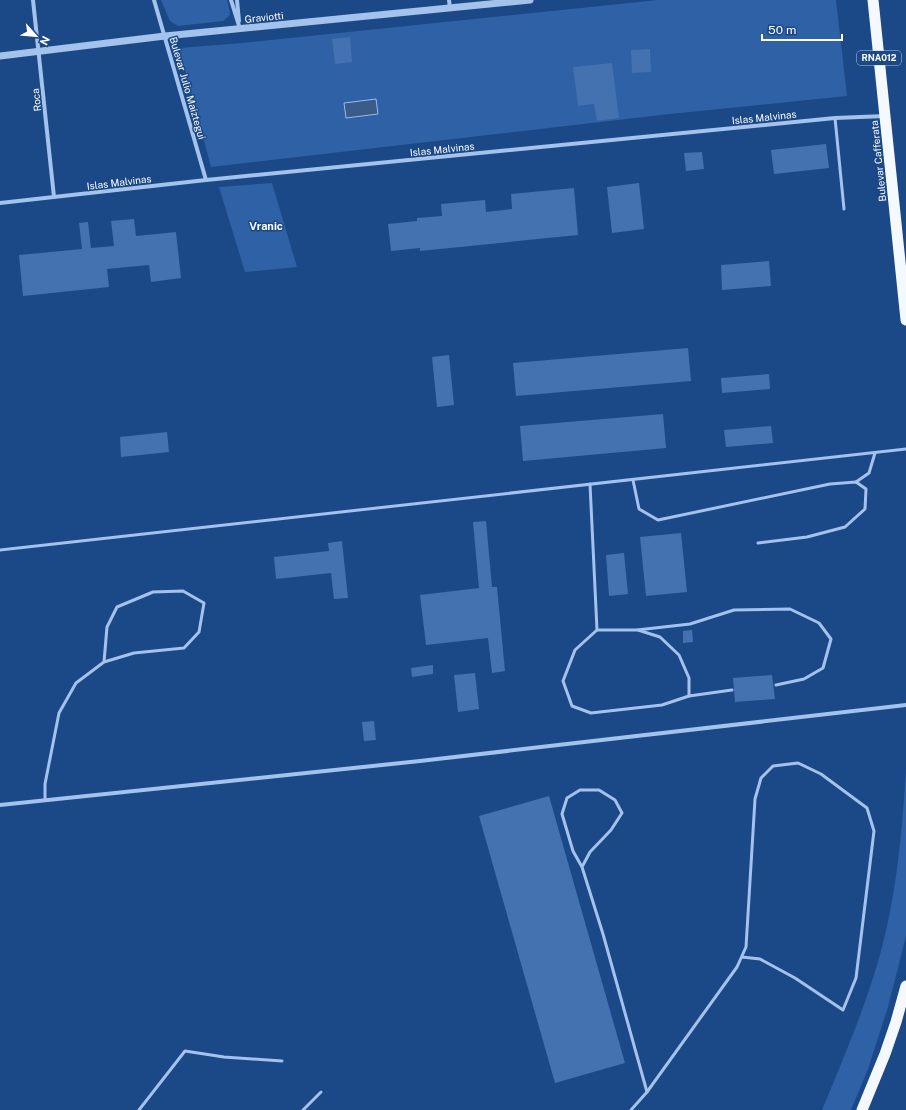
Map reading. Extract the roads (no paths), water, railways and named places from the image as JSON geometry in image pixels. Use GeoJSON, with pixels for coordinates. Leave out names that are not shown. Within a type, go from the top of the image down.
{"type":"FeatureCollection","features":[{"type":"Feature","properties":{"kind":"highway","name":"Bulevar Cafferata"},"geometry":{"type":"LineString","coordinates":[[873,0],[885,116],[902,243],[906,320]]}},
{"type":"Feature","properties":{"kind":"highway"},"geometry":{"type":"LineString","coordinates":[[862,1110],[885,1054],[906,986]]}},
{"type":"Feature","properties":{"kind":"street","name":"Roca"},"geometry":{"type":"LineString","coordinates":[[33,0],[54,197]]}},
{"type":"Feature","properties":{"kind":"street","name":"Bulevar Julio Maiztegui"},"geometry":{"type":"LineString","coordinates":[[154,0],[206,180]]}},
{"type":"Feature","properties":{"kind":"street"},"geometry":{"type":"LineString","coordinates":[[231,0],[240,29]]}},
{"type":"Feature","properties":{"kind":"street"},"geometry":{"type":"LineString","coordinates":[[237,0],[240,29]]}},
{"type":"Feature","properties":{"kind":"street"},"geometry":{"type":"LineString","coordinates":[[450,0],[450,8]]}},
{"type":"Feature","properties":{"kind":"street","name":"Graviotti"},"geometry":{"type":"LineString","coordinates":[[0,56],[165,36],[530,0]]}},
{"type":"Feature","properties":{"kind":"street","name":"Islas Malvinas"},"geometry":{"type":"LineString","coordinates":[[0,203],[206,180],[835,118],[885,116]]}},
{"type":"Feature","properties":{"kind":"street"},"geometry":{"type":"LineString","coordinates":[[0,805],[420,761],[906,705]]}},
{"type":"Feature","properties":{"kind":"lane"},"geometry":{"type":"LineString","coordinates":[[835,118],[844,209]]}},
{"type":"Feature","properties":{"kind":"lane"},"geometry":{"type":"LineString","coordinates":[[0,550],[906,449]]}},
{"type":"Feature","properties":{"kind":"lane"},"geometry":{"type":"LineString","coordinates":[[633,480],[639,509],[658,520],[830,484],[856,482],[869,473],[876,453]]}},
{"type":"Feature","properties":{"kind":"lane"},"geometry":{"type":"LineString","coordinates":[[758,543],[807,537],[845,527],[865,509],[866,489],[856,482]]}},
{"type":"Feature","properties":{"kind":"lane"},"geometry":{"type":"LineString","coordinates":[[590,484],[597,630]]}},
{"type":"Feature","properties":{"kind":"lane"},"geometry":{"type":"LineString","coordinates":[[45,800],[45,784],[60,713],[76,683],[104,662],[134,653],[184,648],[199,632],[204,603],[183,591],[153,592],[117,607],[107,627],[104,662]]}},
{"type":"Feature","properties":{"kind":"lane"},"geometry":{"type":"LineString","coordinates":[[732,690],[689,696],[662,705],[591,713],[572,706],[563,681],[575,650],[597,630],[637,630],[690,624],[734,610],[790,608],[819,623],[831,639],[823,668],[804,679],[776,685]]}},
{"type":"Feature","properties":{"kind":"lane"},"geometry":{"type":"LineString","coordinates":[[637,630],[660,637],[679,655],[689,678],[689,696]]}},
{"type":"Feature","properties":{"kind":"lane"},"geometry":{"type":"LineString","coordinates":[[631,1110],[647,1092],[737,967],[742,957],[746,946],[755,799],[762,778],[773,766],[798,763],[821,774],[867,808],[874,831],[856,978],[843,1010],[796,978],[760,959],[742,957]]}},
{"type":"Feature","properties":{"kind":"lane"},"geometry":{"type":"LineString","coordinates":[[582,867],[590,852],[611,830],[622,813],[615,800],[599,790],[580,790],[567,798],[562,814],[573,851],[582,867],[603,934],[647,1092]]}},
{"type":"Feature","properties":{"kind":"lane"},"geometry":{"type":"LineString","coordinates":[[139,1110],[185,1051],[282,1061]]}},
{"type":"Feature","properties":{"kind":"lane"},"geometry":{"type":"LineString","coordinates":[[303,1110],[321,1092]]}},
{"type":"Feature","properties":{"kind":"district","name":"Vranic"},"geometry":{"type":"Point","coordinates":[266,226]}}]}
